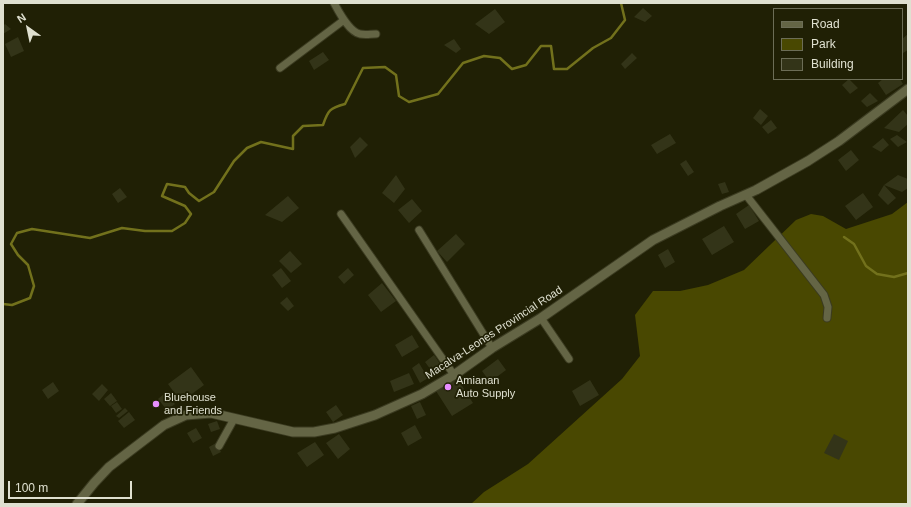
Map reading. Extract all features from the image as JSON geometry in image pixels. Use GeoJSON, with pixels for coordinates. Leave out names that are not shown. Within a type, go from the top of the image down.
{"type":"FeatureCollection","features":[{"type":"Feature","properties":{"kind":"street"},"geometry":{"type":"LineString","coordinates":[[334,3],[344,20],[357,33],[376,34]]}},
{"type":"Feature","properties":{"kind":"street"},"geometry":{"type":"LineString","coordinates":[[280,68],[344,20]]}},
{"type":"Feature","properties":{"kind":"street","name":"Macalva-Leones Provincial Road"},"geometry":{"type":"LineString","coordinates":[[77,504],[94,482],[109,467],[164,425],[186,415],[205,413],[299,432],[326,431],[382,413],[422,394],[454,375],[492,348],[541,318],[653,240],[808,162],[908,89]]}},
{"type":"Feature","properties":{"kind":"street"},"geometry":{"type":"LineString","coordinates":[[746,194],[824,295],[828,307],[828,318]]}},
{"type":"Feature","properties":{"kind":"street"},"geometry":{"type":"LineString","coordinates":[[341,214],[454,375]]}},
{"type":"Feature","properties":{"kind":"street"},"geometry":{"type":"LineString","coordinates":[[419,230],[492,348]]}},
{"type":"Feature","properties":{"kind":"street"},"geometry":{"type":"LineString","coordinates":[[541,318],[569,359]]}},
{"type":"Feature","properties":{"kind":"street"},"geometry":{"type":"LineString","coordinates":[[219,446],[234,419]]}},
{"type":"Feature","properties":{"kind":"green space"},"geometry":{"type":"Polygon","coordinates":[[[908,202],[908,504],[471,504],[484,492],[528,464],[622,379],[640,356],[635,315],[653,291],[680,291],[708,285],[744,270],[796,220],[811,214],[823,216],[846,229],[892,214],[908,202]]]}},
{"type":"Feature","properties":{"kind":"building"},"geometry":{"type":"Polygon","coordinates":[[[643,8],[652,16],[645,22],[634,17],[643,8]]]}},
{"type":"Feature","properties":{"kind":"building"},"geometry":{"type":"Polygon","coordinates":[[[495,9],[505,22],[489,34],[475,24],[495,9]]]}},
{"type":"Feature","properties":{"kind":"building"},"geometry":{"type":"Polygon","coordinates":[[[5,24],[11,29],[3,34],[3,26],[5,24]]]}},
{"type":"Feature","properties":{"kind":"building"},"geometry":{"type":"Polygon","coordinates":[[[908,34],[908,50],[903,53],[903,38],[908,34]]]}},
{"type":"Feature","properties":{"kind":"building"},"geometry":{"type":"Polygon","coordinates":[[[18,37],[24,51],[11,57],[5,44],[18,37]]]}},
{"type":"Feature","properties":{"kind":"building"},"geometry":{"type":"Polygon","coordinates":[[[454,39],[461,49],[456,53],[444,45],[454,39]]]}},
{"type":"Feature","properties":{"kind":"building"},"geometry":{"type":"Polygon","coordinates":[[[323,52],[329,60],[314,70],[309,61],[323,52]]]}},
{"type":"Feature","properties":{"kind":"building"},"geometry":{"type":"Polygon","coordinates":[[[632,53],[637,58],[625,69],[621,64],[632,53]]]}},
{"type":"Feature","properties":{"kind":"building"},"geometry":{"type":"Polygon","coordinates":[[[850,80],[858,88],[850,94],[842,85],[850,80]]]}},
{"type":"Feature","properties":{"kind":"building"},"geometry":{"type":"Polygon","coordinates":[[[882,80],[901,80],[903,84],[886,95],[878,83],[882,80]]]}},
{"type":"Feature","properties":{"kind":"building"},"geometry":{"type":"Polygon","coordinates":[[[870,93],[878,101],[867,107],[861,101],[870,93]]]}},
{"type":"Feature","properties":{"kind":"building"},"geometry":{"type":"Polygon","coordinates":[[[760,109],[768,116],[761,125],[753,118],[760,109]]]}},
{"type":"Feature","properties":{"kind":"building"},"geometry":{"type":"Polygon","coordinates":[[[903,110],[908,116],[908,124],[899,132],[884,128],[903,110]]]}},
{"type":"Feature","properties":{"kind":"building"},"geometry":{"type":"Polygon","coordinates":[[[771,120],[777,128],[768,134],[762,127],[771,120]]]}},
{"type":"Feature","properties":{"kind":"building"},"geometry":{"type":"Polygon","coordinates":[[[670,134],[676,143],[657,154],[651,145],[670,134]]]}},
{"type":"Feature","properties":{"kind":"building"},"geometry":{"type":"Polygon","coordinates":[[[897,135],[907,142],[898,147],[890,139],[897,135]]]}},
{"type":"Feature","properties":{"kind":"building"},"geometry":{"type":"Polygon","coordinates":[[[360,137],[368,145],[355,158],[350,147],[360,137]]]}},
{"type":"Feature","properties":{"kind":"building"},"geometry":{"type":"Polygon","coordinates":[[[883,138],[889,145],[881,152],[872,147],[883,138]]]}},
{"type":"Feature","properties":{"kind":"building"},"geometry":{"type":"Polygon","coordinates":[[[851,150],[859,160],[846,171],[838,160],[851,150]]]}},
{"type":"Feature","properties":{"kind":"building"},"geometry":{"type":"Polygon","coordinates":[[[686,160],[694,172],[688,176],[680,164],[686,160]]]}},
{"type":"Feature","properties":{"kind":"building"},"geometry":{"type":"Polygon","coordinates":[[[396,175],[405,189],[394,203],[382,193],[396,175]]]}},
{"type":"Feature","properties":{"kind":"building"},"geometry":{"type":"Polygon","coordinates":[[[898,175],[908,179],[908,188],[902,192],[884,185],[898,175]]]}},
{"type":"Feature","properties":{"kind":"building"},"geometry":{"type":"Polygon","coordinates":[[[725,182],[729,192],[722,194],[718,184],[725,182]]]}},
{"type":"Feature","properties":{"kind":"building"},"geometry":{"type":"Polygon","coordinates":[[[884,185],[896,198],[888,205],[878,195],[884,185]]]}},
{"type":"Feature","properties":{"kind":"building"},"geometry":{"type":"Polygon","coordinates":[[[120,188],[127,197],[118,203],[112,194],[120,188]]]}},
{"type":"Feature","properties":{"kind":"building"},"geometry":{"type":"Polygon","coordinates":[[[863,193],[873,207],[856,220],[845,206],[863,193]]]}},
{"type":"Feature","properties":{"kind":"building"},"geometry":{"type":"Polygon","coordinates":[[[288,196],[299,208],[282,222],[265,215],[288,196]]]}},
{"type":"Feature","properties":{"kind":"building"},"geometry":{"type":"Polygon","coordinates":[[[412,199],[422,211],[409,223],[398,210],[412,199]]]}},
{"type":"Feature","properties":{"kind":"building"},"geometry":{"type":"Polygon","coordinates":[[[749,205],[759,221],[745,229],[736,214],[749,205]]]}},
{"type":"Feature","properties":{"kind":"building"},"geometry":{"type":"Polygon","coordinates":[[[724,226],[734,242],[712,255],[702,239],[724,226]]]}},
{"type":"Feature","properties":{"kind":"building"},"geometry":{"type":"Polygon","coordinates":[[[456,234],[465,244],[447,262],[437,251],[456,234]]]}},
{"type":"Feature","properties":{"kind":"building"},"geometry":{"type":"Polygon","coordinates":[[[668,249],[675,262],[665,268],[658,255],[668,249]]]}},
{"type":"Feature","properties":{"kind":"building"},"geometry":{"type":"Polygon","coordinates":[[[290,251],[302,264],[291,273],[279,261],[290,251]]]}},
{"type":"Feature","properties":{"kind":"building"},"geometry":{"type":"Polygon","coordinates":[[[281,268],[291,281],[282,288],[272,275],[281,268]]]}},
{"type":"Feature","properties":{"kind":"building"},"geometry":{"type":"Polygon","coordinates":[[[348,268],[354,275],[344,284],[338,277],[348,268]]]}},
{"type":"Feature","properties":{"kind":"building"},"geometry":{"type":"Polygon","coordinates":[[[382,283],[396,301],[381,312],[368,295],[382,283]]]}},
{"type":"Feature","properties":{"kind":"building"},"geometry":{"type":"Polygon","coordinates":[[[287,297],[294,306],[288,311],[280,303],[287,297]]]}},
{"type":"Feature","properties":{"kind":"building"},"geometry":{"type":"Polygon","coordinates":[[[412,335],[419,347],[402,357],[395,345],[412,335]]]}},
{"type":"Feature","properties":{"kind":"building"},"geometry":{"type":"Polygon","coordinates":[[[434,355],[443,368],[434,374],[425,362],[434,355]]]}},
{"type":"Feature","properties":{"kind":"building"},"geometry":{"type":"Polygon","coordinates":[[[498,359],[506,370],[490,382],[482,371],[498,359]]]}},
{"type":"Feature","properties":{"kind":"building"},"geometry":{"type":"Polygon","coordinates":[[[419,363],[428,378],[420,383],[412,368],[419,363]]]}},
{"type":"Feature","properties":{"kind":"building"},"geometry":{"type":"Polygon","coordinates":[[[191,367],[204,385],[181,402],[168,384],[191,367]]]}},
{"type":"Feature","properties":{"kind":"building"},"geometry":{"type":"Polygon","coordinates":[[[409,373],[414,384],[394,392],[390,381],[409,373]]]}},
{"type":"Feature","properties":{"kind":"building"},"geometry":{"type":"Polygon","coordinates":[[[457,378],[473,403],[452,416],[436,391],[457,378]]]}},
{"type":"Feature","properties":{"kind":"building"},"geometry":{"type":"Polygon","coordinates":[[[590,380],[599,395],[580,406],[572,391],[590,380]]]}},
{"type":"Feature","properties":{"kind":"building"},"geometry":{"type":"Polygon","coordinates":[[[53,382],[59,391],[48,399],[42,390],[53,382]]]}},
{"type":"Feature","properties":{"kind":"building"},"geometry":{"type":"Polygon","coordinates":[[[102,384],[108,390],[99,401],[92,394],[102,384]]]}},
{"type":"Feature","properties":{"kind":"building"},"geometry":{"type":"Polygon","coordinates":[[[111,393],[117,401],[110,406],[104,399],[111,393]]]}},
{"type":"Feature","properties":{"kind":"building"},"geometry":{"type":"Polygon","coordinates":[[[165,393],[175,404],[167,410],[158,399],[165,393]]]}},
{"type":"Feature","properties":{"kind":"building"},"geometry":{"type":"Polygon","coordinates":[[[117,402],[122,409],[116,413],[111,406],[117,402]]]}},
{"type":"Feature","properties":{"kind":"building"},"geometry":{"type":"Polygon","coordinates":[[[420,402],[426,415],[417,419],[411,406],[420,402]]]}},
{"type":"Feature","properties":{"kind":"building"},"geometry":{"type":"Polygon","coordinates":[[[336,405],[343,415],[333,422],[326,412],[336,405]]]}},
{"type":"Feature","properties":{"kind":"building"},"geometry":{"type":"Polygon","coordinates":[[[125,408],[128,411],[119,418],[116,416],[125,408]]]}},
{"type":"Feature","properties":{"kind":"building"},"geometry":{"type":"Polygon","coordinates":[[[129,412],[135,420],[124,428],[118,421],[129,412]]]}},
{"type":"Feature","properties":{"kind":"building"},"geometry":{"type":"Polygon","coordinates":[[[217,421],[220,429],[211,432],[208,424],[217,421]]]}},
{"type":"Feature","properties":{"kind":"building"},"geometry":{"type":"Polygon","coordinates":[[[415,425],[422,438],[408,446],[401,433],[415,425]]]}},
{"type":"Feature","properties":{"kind":"building"},"geometry":{"type":"Polygon","coordinates":[[[196,428],[202,438],[193,443],[187,433],[196,428]]]}},
{"type":"Feature","properties":{"kind":"building"},"geometry":{"type":"Polygon","coordinates":[[[339,434],[350,449],[338,459],[326,443],[339,434]]]}},
{"type":"Feature","properties":{"kind":"building"},"geometry":{"type":"Polygon","coordinates":[[[834,434],[848,441],[839,460],[824,453],[834,434]]]}},
{"type":"Feature","properties":{"kind":"building"},"geometry":{"type":"Polygon","coordinates":[[[315,442],[324,455],[307,467],[297,453],[315,442]]]}},
{"type":"Feature","properties":{"kind":"building"},"geometry":{"type":"Polygon","coordinates":[[[216,443],[221,452],[213,456],[209,447],[216,443]]]}},
{"type":"Feature","properties":{"kind":"waterway"},"geometry":{"type":"LineString","coordinates":[[3,304],[12,305],[30,298],[34,286],[28,265],[18,255],[11,244],[17,233],[32,229],[90,238],[122,228],[145,231],[172,231],[185,223],[191,214],[185,206],[162,196],[167,184],[185,187],[189,193],[199,201],[214,192],[234,161],[247,148],[261,142],[293,149],[293,136],[303,126],[323,125],[330,110],[345,104],[363,68],[385,67],[396,75],[399,96],[409,102],[438,94],[463,63],[484,56],[500,58],[512,69],[526,65],[541,46],[551,46],[554,69],[567,69],[593,48],[611,38],[625,20],[621,3]]}},
{"type":"Feature","properties":{"kind":"waterway"},"geometry":{"type":"LineString","coordinates":[[844,237],[854,244],[866,266],[877,274],[894,277],[908,273]]}},
{"type":"Feature","properties":{"kind":"place","name":"Amianan Auto Supply"},"geometry":{"type":"Point","coordinates":[448,387]}},
{"type":"Feature","properties":{"kind":"place","name":"Bluehouse and Friends"},"geometry":{"type":"Point","coordinates":[156,404]}}]}
